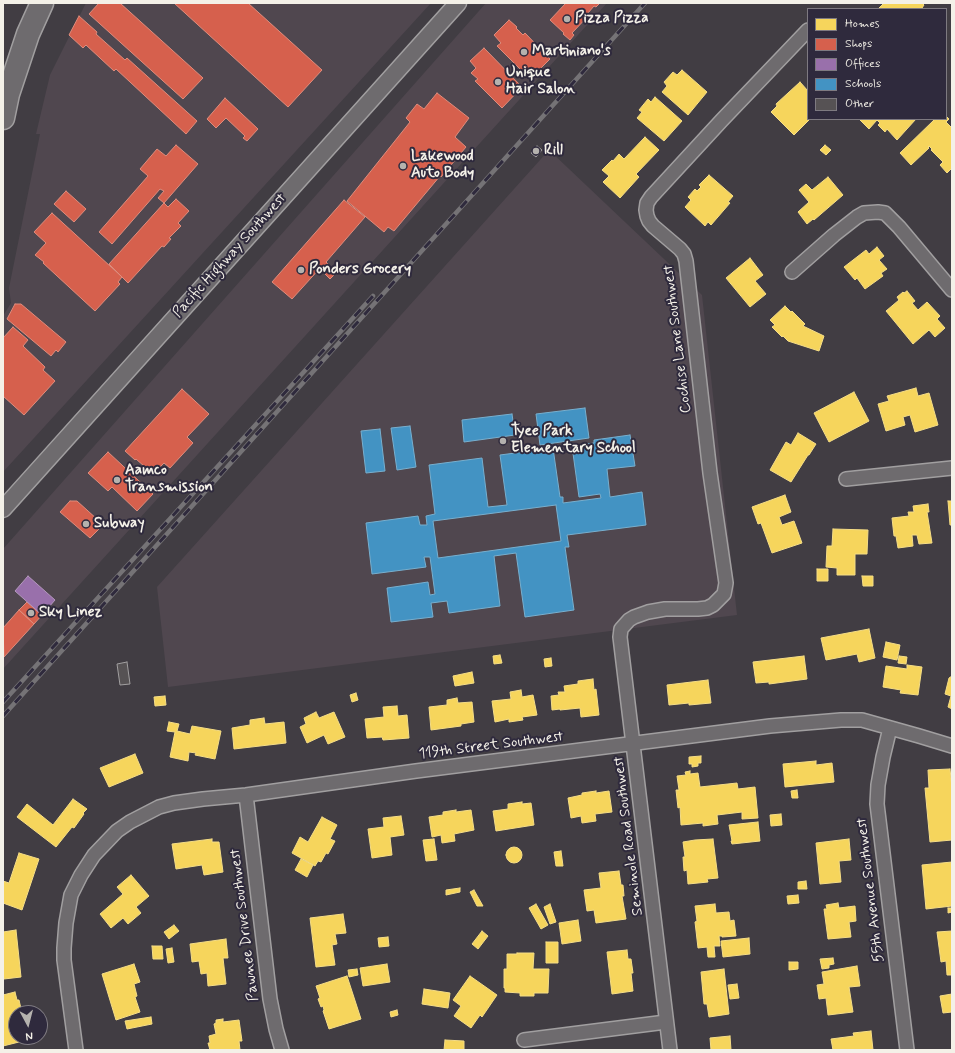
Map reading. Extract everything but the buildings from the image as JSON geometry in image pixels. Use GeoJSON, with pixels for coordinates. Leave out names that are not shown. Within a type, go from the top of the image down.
{"type":"FeatureCollection","features":[{"type":"Feature","properties":{"kind":"highway"},"geometry":{"type":"LineString","coordinates":[[3,118],[8,94],[28,34],[42,3]]}},
{"type":"Feature","properties":{"kind":"street","name":"Pacific Highway Southwest"},"geometry":{"type":"LineString","coordinates":[[3,509],[458,3]]}},
{"type":"Feature","properties":{"kind":"street","name":"Cochise Lane Southwest"},"geometry":{"type":"LineString","coordinates":[[629,620],[648,612],[665,609],[707,608],[721,598],[724,594],[726,583],[710,472],[686,261],[684,254],[680,249],[649,221],[646,210],[647,203],[722,120],[807,31]]}},
{"type":"Feature","properties":{"kind":"street"},"geometry":{"type":"LineString","coordinates":[[792,272],[834,234],[857,217],[864,213],[878,212],[885,213],[895,222],[952,290]]}},
{"type":"Feature","properties":{"kind":"street"},"geometry":{"type":"LineString","coordinates":[[846,479],[952,468]]}},
{"type":"Feature","properties":{"kind":"street","name":"Seminole Road Southwest"},"geometry":{"type":"LineString","coordinates":[[629,620],[621,630],[620,636],[670,1050]]}},
{"type":"Feature","properties":{"kind":"street","name":"119th Street Southwest"},"geometry":{"type":"LineString","coordinates":[[76,1050],[64,960],[66,923],[71,895],[81,875],[94,855],[117,831],[130,822],[160,807],[174,803],[408,772],[770,726],[841,720],[862,720],[952,746]]}},
{"type":"Feature","properties":{"kind":"street","name":"55th Avenue Southwest"},"geometry":{"type":"LineString","coordinates":[[890,728],[878,785],[877,804],[907,1050]]}},
{"type":"Feature","properties":{"kind":"street","name":"Pawnee Drive Southwest"},"geometry":{"type":"LineString","coordinates":[[246,794],[270,999],[282,1050]]}},
{"type":"Feature","properties":{"kind":"street"},"geometry":{"type":"LineString","coordinates":[[524,1040],[666,1022]]}},
{"type":"Feature","properties":{"kind":"shaded area"},"geometry":{"type":"Polygon","coordinates":[[[86,3],[431,3],[3,472],[3,316],[11,303],[9,288],[40,134],[36,134],[50,75],[86,3]]]}},
{"type":"Feature","properties":{"kind":"shaded area"},"geometry":{"type":"Polygon","coordinates":[[[486,3],[607,3],[3,669],[3,549],[486,3]]]}},
{"type":"Feature","properties":{"kind":"shaded area","name":"Tyee Park Elementary School"},"geometry":{"type":"Polygon","coordinates":[[[549,150],[702,295],[737,615],[168,687],[157,587],[549,150]]]}},
{"type":"Feature","properties":{"kind":"railway"},"geometry":{"type":"LineString","coordinates":[[3,716],[645,3]]}},
{"type":"Feature","properties":{"kind":"railway"},"geometry":{"type":"LineString","coordinates":[[3,702],[373,296]]}},
{"type":"Feature","properties":{"kind":"place","name":"Pizza Pizza"},"geometry":{"type":"Point","coordinates":[567,19]}},
{"type":"Feature","properties":{"kind":"place","name":"Martiniano's"},"geometry":{"type":"Point","coordinates":[524,52]}},
{"type":"Feature","properties":{"kind":"place","name":"Unique Hair Salon"},"geometry":{"type":"Point","coordinates":[498,82]}},
{"type":"Feature","properties":{"kind":"place","name":"Rill"},"geometry":{"type":"Point","coordinates":[536,151]}},
{"type":"Feature","properties":{"kind":"place","name":"Lakewood Auto Body"},"geometry":{"type":"Point","coordinates":[403,166]}},
{"type":"Feature","properties":{"kind":"place","name":"Ponders Grocery"},"geometry":{"type":"Point","coordinates":[301,270]}},
{"type":"Feature","properties":{"kind":"place","name":"Tyee Park Elementary School"},"geometry":{"type":"Point","coordinates":[503,441]}},
{"type":"Feature","properties":{"kind":"place","name":"Aamco Transmission"},"geometry":{"type":"Point","coordinates":[117,480]}},
{"type":"Feature","properties":{"kind":"place","name":"Subway"},"geometry":{"type":"Point","coordinates":[86,524]}},
{"type":"Feature","properties":{"kind":"place","name":"Sky Linez"},"geometry":{"type":"Point","coordinates":[31,613]}}]}
